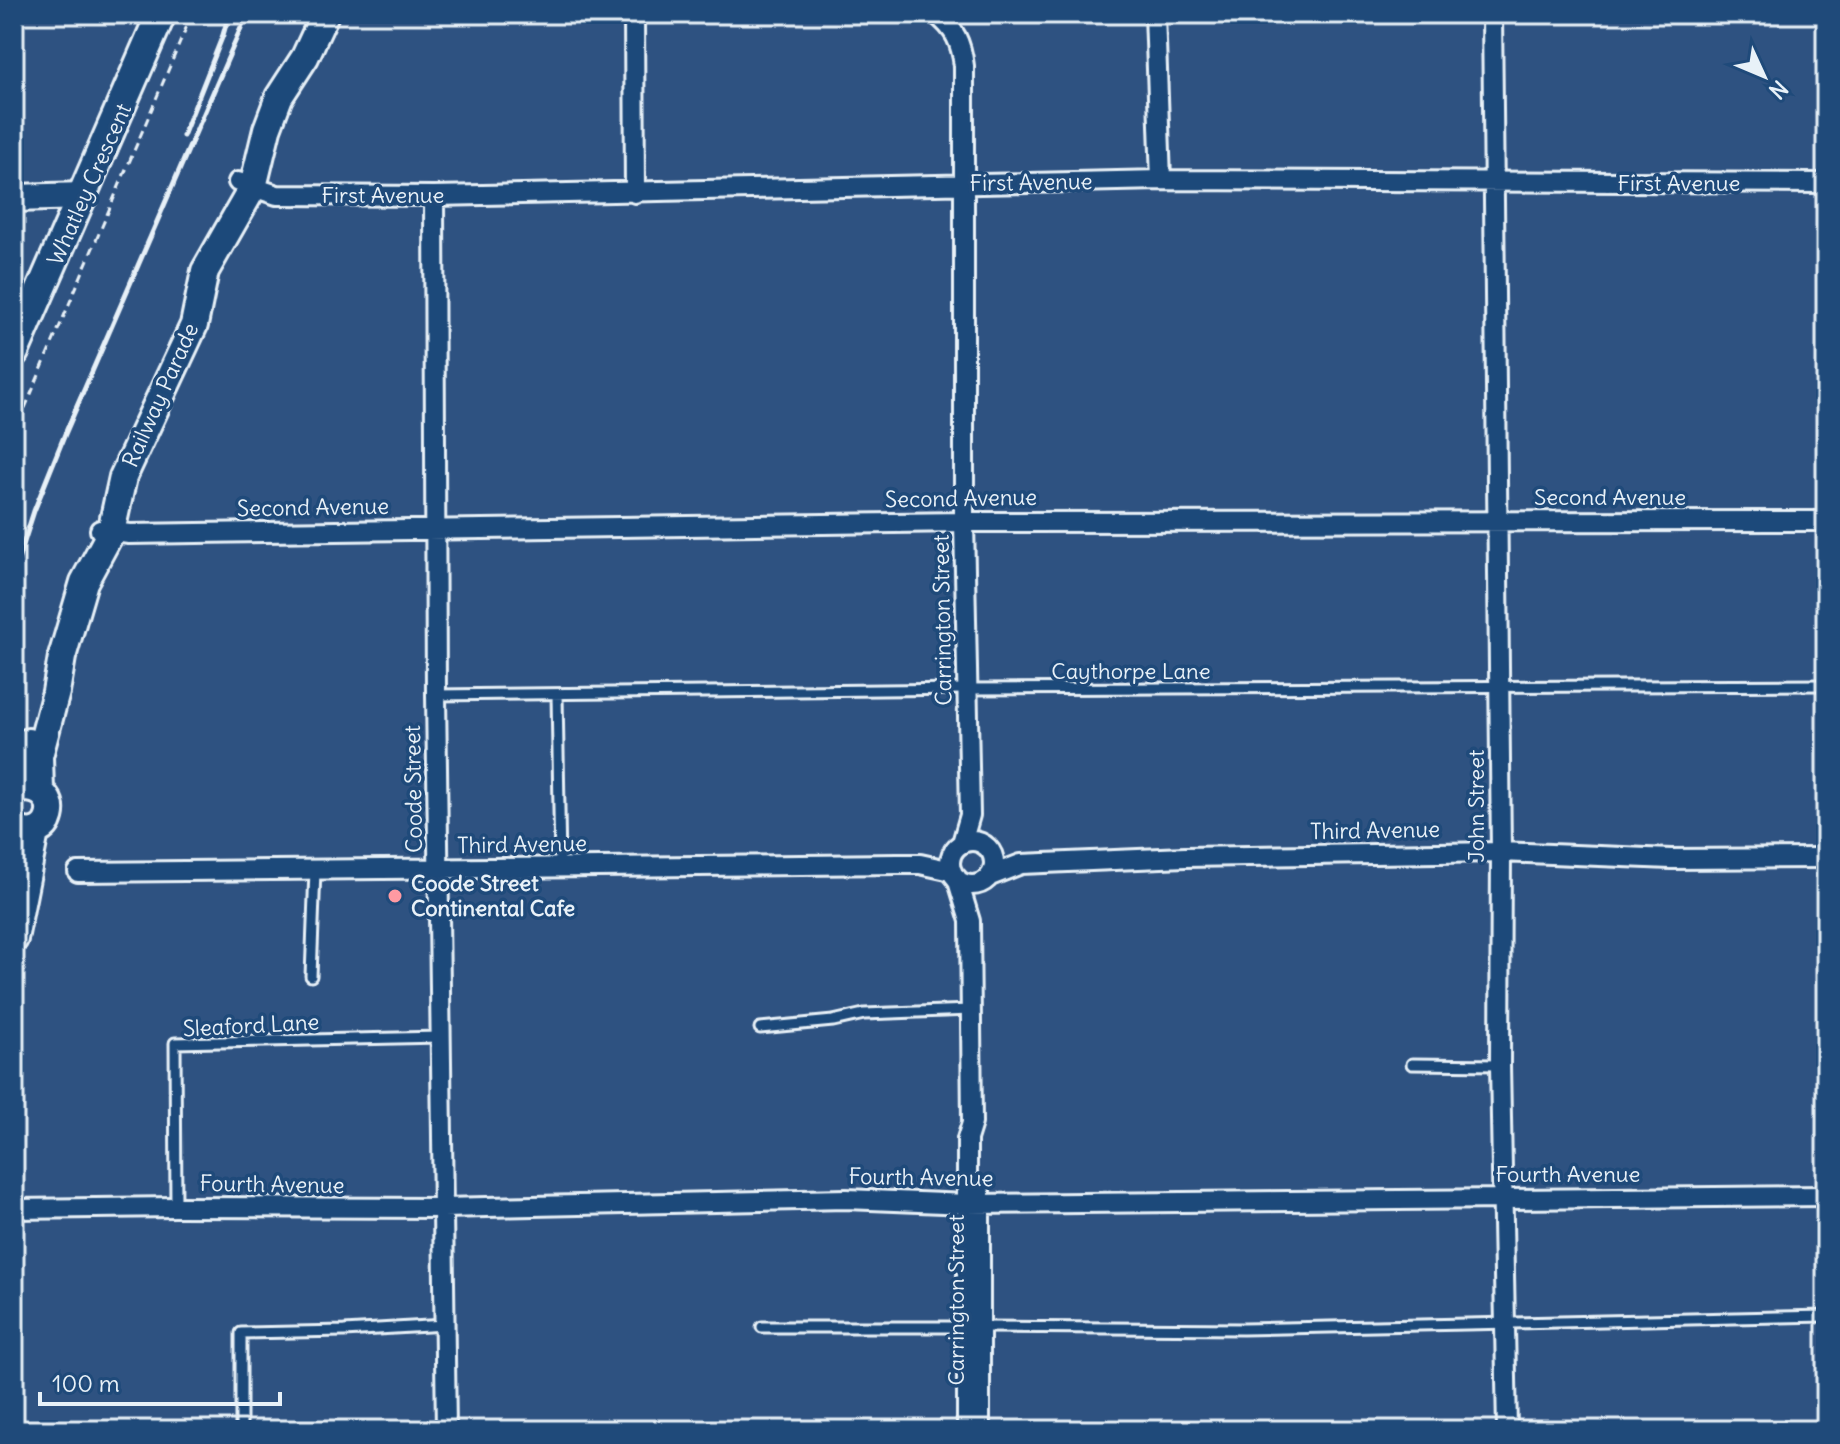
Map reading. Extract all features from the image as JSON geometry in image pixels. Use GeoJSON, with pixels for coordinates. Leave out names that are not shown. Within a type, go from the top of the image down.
{"type":"FeatureCollection","features":[{"type":"Feature","properties":{"kind":"main road","name":"Whatley Crescent"},"geometry":{"type":"LineString","coordinates":[[14,352],[161,14]]}},
{"type":"Feature","properties":{"kind":"street","name":"Railway Parade"},"geometry":{"type":"LineString","coordinates":[[245,185],[262,99],[291,54],[309,14]]}},
{"type":"Feature","properties":{"kind":"street","name":"Railway Parade"},"geometry":{"type":"LineString","coordinates":[[21,829],[47,823],[51,809],[46,796],[24,791],[34,711],[72,581],[104,531],[107,487],[180,321],[194,261],[245,185],[279,97],[305,57],[325,14]]}},
{"type":"Feature","properties":{"kind":"street"},"geometry":{"type":"LineString","coordinates":[[634,14],[635,193]]}},
{"type":"Feature","properties":{"kind":"street","name":"Carrington Street"},"geometry":{"type":"LineString","coordinates":[[936,14],[954,30],[962,46],[964,66],[964,522],[970,815],[956,862],[970,921],[972,1123],[979,1137],[967,1430]]}},
{"type":"Feature","properties":{"kind":"street"},"geometry":{"type":"LineString","coordinates":[[1155,14],[1161,180]]}},
{"type":"Feature","properties":{"kind":"street","name":"John Street"},"geometry":{"type":"LineString","coordinates":[[1492,14],[1501,852],[1500,1065],[1507,1430]]}},
{"type":"Feature","properties":{"kind":"street","name":"First Avenue"},"geometry":{"type":"LineString","coordinates":[[245,185],[277,195],[434,196],[1161,180],[1826,183]]}},
{"type":"Feature","properties":{"kind":"street"},"geometry":{"type":"LineString","coordinates":[[14,198],[84,196]]}},
{"type":"Feature","properties":{"kind":"street","name":"Coode Street"},"geometry":{"type":"LineString","coordinates":[[434,196],[436,695],[446,1430]]}},
{"type":"Feature","properties":{"kind":"street","name":"Second Avenue"},"geometry":{"type":"LineString","coordinates":[[104,531],[437,530],[964,522],[1826,521]]}},
{"type":"Feature","properties":{"kind":"street","name":"Carrington Street"},"geometry":{"type":"LineString","coordinates":[[970,815],[988,849]]}},
{"type":"Feature","properties":{"kind":"street"},"geometry":{"type":"LineString","coordinates":[[14,875],[21,829]]}},
{"type":"Feature","properties":{"kind":"street"},"geometry":{"type":"LineString","coordinates":[[14,939],[21,829]]}},
{"type":"Feature","properties":{"kind":"street"},"geometry":{"type":"LineString","coordinates":[[970,841],[988,849],[994,862],[987,878],[973,885],[956,862],[970,841]]}},
{"type":"Feature","properties":{"kind":"street","name":"Third Avenue"},"geometry":{"type":"LineString","coordinates":[[988,849],[1021,864]]}},
{"type":"Feature","properties":{"kind":"street","name":"Third Avenue"},"geometry":{"type":"LineString","coordinates":[[987,878],[1021,864],[1083,859],[1501,852],[1671,859],[1826,858]]}},
{"type":"Feature","properties":{"kind":"street","name":"Third Avenue"},"geometry":{"type":"LineString","coordinates":[[78,872],[956,862]]}},
{"type":"Feature","properties":{"kind":"street","name":"Carrington Street"},"geometry":{"type":"LineString","coordinates":[[970,921],[987,878]]}},
{"type":"Feature","properties":{"kind":"street","name":"Fourth Avenue"},"geometry":{"type":"LineString","coordinates":[[14,1209],[443,1208],[846,1199],[974,1204],[1826,1196]]}},
{"type":"Feature","properties":{"kind":"street","name":"Carrington Street"},"geometry":{"type":"LineString","coordinates":[[972,1327],[980,1430]]}},
{"type":"Feature","properties":{"kind":"lane","name":"Caythorpe Lane"},"geometry":{"type":"LineString","coordinates":[[436,695],[1826,685]]}},
{"type":"Feature","properties":{"kind":"lane"},"geometry":{"type":"LineString","coordinates":[[557,694],[560,866]]}},
{"type":"Feature","properties":{"kind":"lane"},"geometry":{"type":"LineString","coordinates":[[311,976],[315,870]]}},
{"type":"Feature","properties":{"kind":"lane"},"geometry":{"type":"LineString","coordinates":[[760,1028],[833,1021],[864,1014],[971,1010]]}},
{"type":"Feature","properties":{"kind":"lane","name":"Sleaford Lane"},"geometry":{"type":"LineString","coordinates":[[176,1207],[175,1043],[440,1037]]}},
{"type":"Feature","properties":{"kind":"lane"},"geometry":{"type":"LineString","coordinates":[[1412,1064],[1500,1065]]}},
{"type":"Feature","properties":{"kind":"lane"},"geometry":{"type":"LineString","coordinates":[[762,1327],[1243,1329],[1826,1316]]}},
{"type":"Feature","properties":{"kind":"lane"},"geometry":{"type":"LineString","coordinates":[[241,1430],[241,1333],[445,1325]]}},
{"type":"Feature","properties":{"kind":"path"},"geometry":{"type":"LineString","coordinates":[[14,434],[192,14]]}},
{"type":"Feature","properties":{"kind":"railway"},"geometry":{"type":"LineString","coordinates":[[183,136],[229,14]]}},
{"type":"Feature","properties":{"kind":"railway"},"geometry":{"type":"LineString","coordinates":[[14,573],[34,511],[65,434],[247,14]]}},
{"type":"Feature","properties":{"kind":"place","name":"Coode Street Continental Cafe"},"geometry":{"type":"Point","coordinates":[395,896]}}]}
